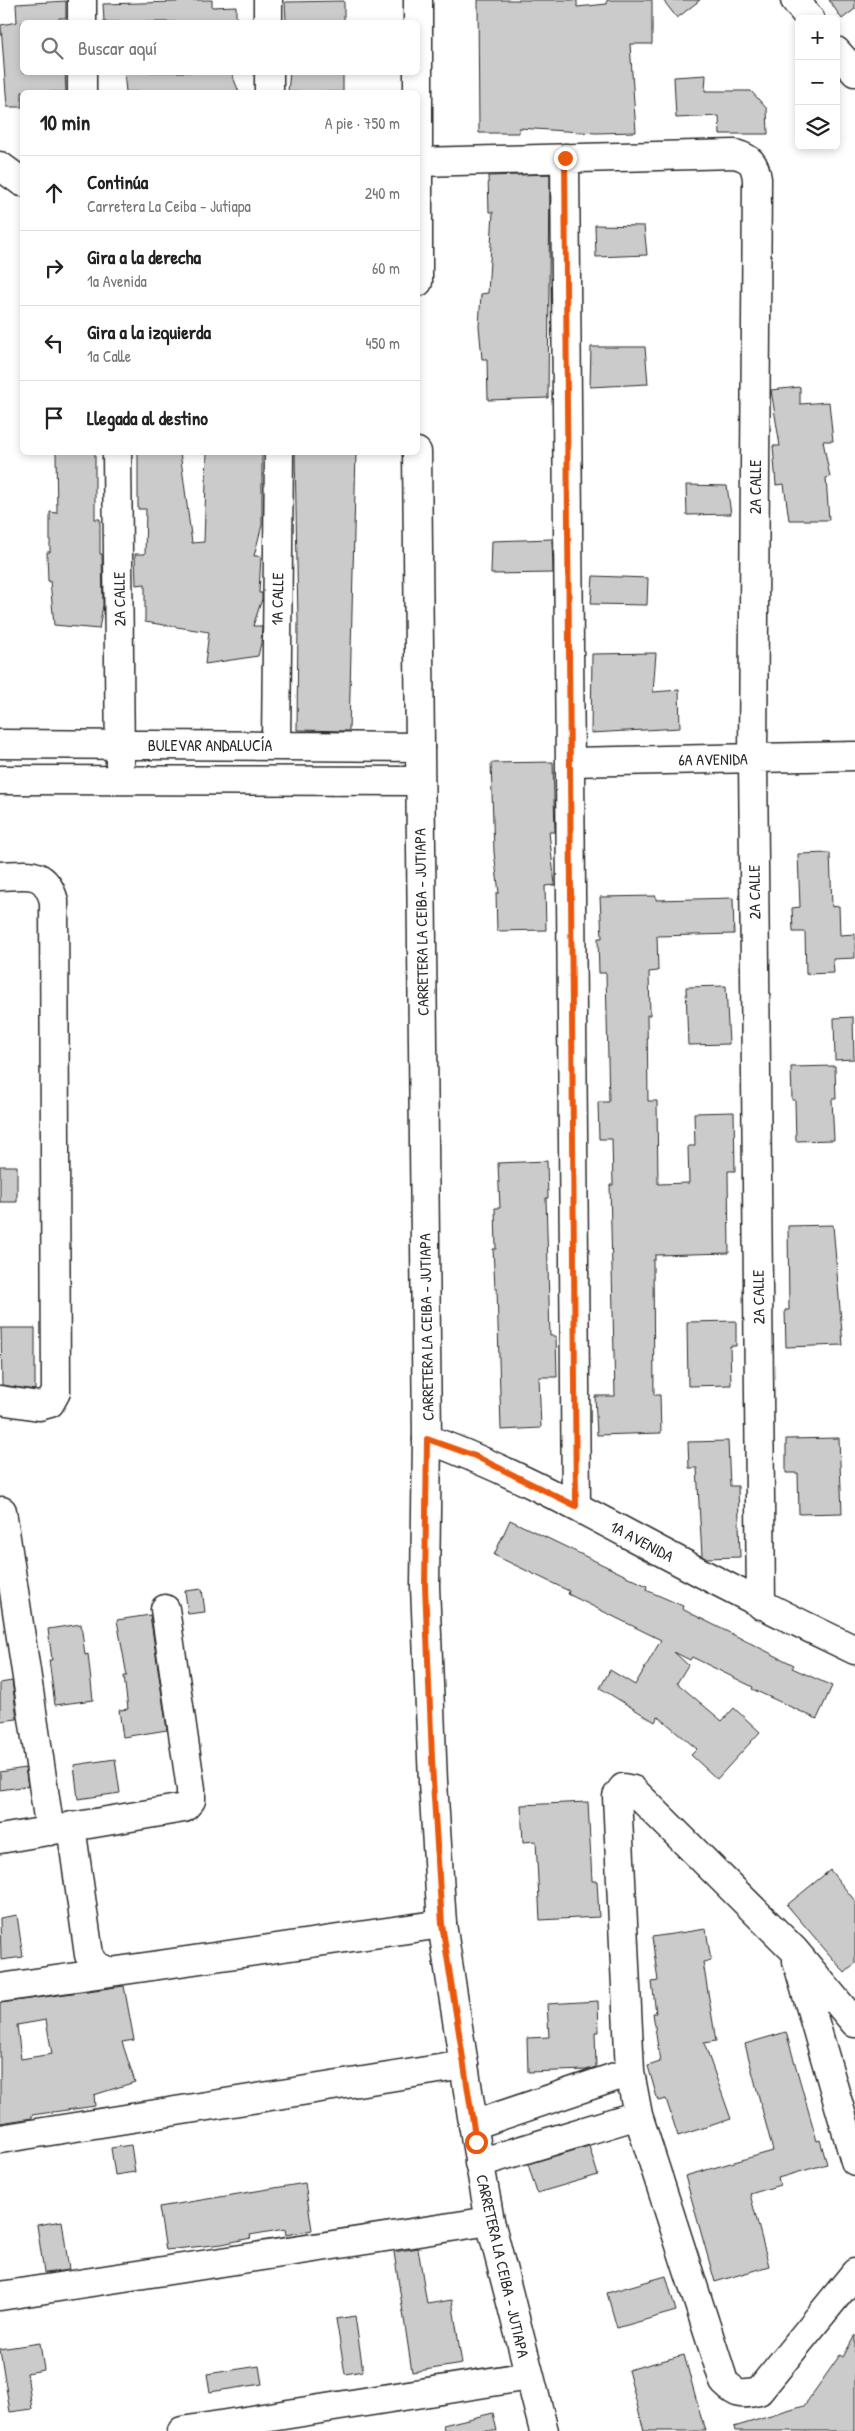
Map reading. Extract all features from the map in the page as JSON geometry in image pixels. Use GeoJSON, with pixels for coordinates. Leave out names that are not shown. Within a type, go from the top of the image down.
{"type":"FeatureCollection","features":[{"type":"Feature","properties":{"kind":"street"},"geometry":{"type":"LineString","coordinates":[[82,0],[82,20]]}},
{"type":"Feature","properties":{"kind":"street"},"geometry":{"type":"LineString","coordinates":[[268,0],[268,20]]}},
{"type":"Feature","properties":{"kind":"street"},"geometry":{"type":"LineString","coordinates":[[418,0],[418,20]]}},
{"type":"Feature","properties":{"kind":"street"},"geometry":{"type":"LineString","coordinates":[[796,0],[807,15]]}},
{"type":"Feature","properties":{"kind":"street"},"geometry":{"type":"LineString","coordinates":[[840,56],[855,72]]}},
{"type":"Feature","properties":{"kind":"street"},"geometry":{"type":"LineString","coordinates":[[82,75],[82,90]]}},
{"type":"Feature","properties":{"kind":"street"},"geometry":{"type":"LineString","coordinates":[[268,75],[269,90]]}},
{"type":"Feature","properties":{"kind":"street"},"geometry":{"type":"LineString","coordinates":[[418,75],[418,90]]}},
{"type":"Feature","properties":{"kind":"street","name":"2A CALLE"},"geometry":{"type":"LineString","coordinates":[[565,158],[735,154],[748,157],[755,166],[757,179],[753,758],[761,1605]]}},
{"type":"Feature","properties":{"kind":"street"},"geometry":{"type":"LineString","coordinates":[[420,162],[565,158],[576,1506]]}},
{"type":"Feature","properties":{"kind":"street"},"geometry":{"type":"LineString","coordinates":[[0,166],[20,181]]}},
{"type":"Feature","properties":{"kind":"street","name":"2A CALLE"},"geometry":{"type":"LineString","coordinates":[[117,455],[120,780]]}},
{"type":"Feature","properties":{"kind":"street","name":"1A CALLE"},"geometry":{"type":"LineString","coordinates":[[276,745],[279,455]]}},
{"type":"Feature","properties":{"kind":"street","name":"CARRETERA LA CEIBA - JUTIAPA"},"geometry":{"type":"LineString","coordinates":[[418,455],[427,1439],[425,1586],[433,1782],[442,1924],[479,2163],[490,2221],[528,2376],[544,2431]]}},
{"type":"Feature","properties":{"kind":"street","name":"BULEVAR ANDALUCÍA"},"geometry":{"type":"LineString","coordinates":[[0,744],[420,747]]}},
{"type":"Feature","properties":{"kind":"street","name":"6A AVENIDA"},"geometry":{"type":"LineString","coordinates":[[571,762],[855,756]]}},
{"type":"Feature","properties":{"kind":"street"},"geometry":{"type":"LineString","coordinates":[[0,780],[420,781]]}},
{"type":"Feature","properties":{"kind":"street"},"geometry":{"type":"LineString","coordinates":[[0,876],[32,875],[43,878],[50,886],[54,901],[56,1373],[56,1392],[50,1403],[33,1406],[0,1400]]}},
{"type":"Feature","properties":{"kind":"street","name":"1A AVENIDA"},"geometry":{"type":"LineString","coordinates":[[427,1439],[475,1456],[576,1506],[761,1605],[855,1650]]}},
{"type":"Feature","properties":{"kind":"street"},"geometry":{"type":"LineString","coordinates":[[2,1512],[61,1828],[89,1955],[96,1966],[108,1970]]}},
{"type":"Feature","properties":{"kind":"street"},"geometry":{"type":"LineString","coordinates":[[0,1839],[184,1808],[191,1800],[192,1789],[165,1609]]}},
{"type":"Feature","properties":{"kind":"street"},"geometry":{"type":"LineString","coordinates":[[855,2023],[794,1950],[633,1790],[623,1788],[617,1796],[630,2072],[638,2115],[724,2382],[734,2392],[747,2394],[759,2391],[855,2274]]}},
{"type":"Feature","properties":{"kind":"street"},"geometry":{"type":"LineString","coordinates":[[0,1988],[108,1970],[442,1924]]}},
{"type":"Feature","properties":{"kind":"street"},"geometry":{"type":"LineString","coordinates":[[794,1950],[855,2161]]}},
{"type":"Feature","properties":{"kind":"street"},"geometry":{"type":"LineString","coordinates":[[0,2139],[464,2065]]}},
{"type":"Feature","properties":{"kind":"street"},"geometry":{"type":"LineString","coordinates":[[473,2125],[630,2072]]}},
{"type":"Feature","properties":{"kind":"street"},"geometry":{"type":"LineString","coordinates":[[479,2163],[638,2115]]}},
{"type":"Feature","properties":{"kind":"street"},"geometry":{"type":"LineString","coordinates":[[0,2296],[490,2221]]}},
{"type":"Feature","properties":{"kind":"street"},"geometry":{"type":"LineString","coordinates":[[182,2431],[528,2376]]}},
{"type":"Feature","properties":{"kind":"building"},"geometry":{"type":"Polygon","coordinates":[[[177,0],[212,0],[212,7],[236,6],[236,20],[104,20],[103,4],[177,2],[177,0]]]}},
{"type":"Feature","properties":{"kind":"building"},"geometry":{"type":"Polygon","coordinates":[[[478,0],[577,0],[577,7],[607,4],[607,0],[652,0],[652,44],[630,44],[636,132],[596,133],[519,128],[519,133],[479,133],[478,0]]]}},
{"type":"Feature","properties":{"kind":"building"},"geometry":{"type":"Polygon","coordinates":[[[663,0],[700,0],[677,18],[663,0]]]}},
{"type":"Feature","properties":{"kind":"building"},"geometry":{"type":"Polygon","coordinates":[[[829,0],[855,0],[855,9],[842,19],[829,0]]]}},
{"type":"Feature","properties":{"kind":"building"},"geometry":{"type":"Polygon","coordinates":[[[66,1],[66,18],[59,18],[59,20],[20,20],[20,75],[65,75],[66,90],[20,90],[20,107],[7,107],[1,25],[17,22],[16,4],[66,1]]]}},
{"type":"Feature","properties":{"kind":"building"},"geometry":{"type":"Polygon","coordinates":[[[344,1],[344,20],[286,20],[285,2],[344,1]]]}},
{"type":"Feature","properties":{"kind":"building"},"geometry":{"type":"Polygon","coordinates":[[[124,75],[232,75],[238,90],[126,90],[124,75]]]}},
{"type":"Feature","properties":{"kind":"building"},"geometry":{"type":"Polygon","coordinates":[[[290,75],[343,75],[343,90],[288,90],[290,75]]]}},
{"type":"Feature","properties":{"kind":"building"},"geometry":{"type":"Polygon","coordinates":[[[706,75],[705,91],[751,91],[767,109],[768,134],[720,134],[719,116],[676,118],[674,77],[706,75]]]}},
{"type":"Feature","properties":{"kind":"building"},"geometry":{"type":"Polygon","coordinates":[[[550,174],[548,398],[488,400],[487,359],[482,359],[479,326],[481,294],[488,293],[493,212],[489,212],[488,176],[550,174]]]}},
{"type":"Feature","properties":{"kind":"building"},"geometry":{"type":"Polygon","coordinates":[[[595,225],[644,226],[647,255],[596,257],[595,225]]]}},
{"type":"Feature","properties":{"kind":"building"},"geometry":{"type":"Polygon","coordinates":[[[591,347],[645,347],[648,384],[590,387],[591,347]]]}},
{"type":"Feature","properties":{"kind":"building"},"geometry":{"type":"Polygon","coordinates":[[[800,387],[800,404],[829,402],[833,441],[823,441],[830,477],[826,478],[829,520],[789,520],[784,484],[776,485],[773,446],[780,446],[771,390],[800,387]]]}},
{"type":"Feature","properties":{"kind":"building"},"geometry":{"type":"Polygon","coordinates":[[[56,455],[95,455],[95,519],[100,519],[100,554],[102,554],[103,605],[99,629],[54,625],[50,581],[48,581],[47,552],[50,552],[50,512],[57,513],[56,455]]]}},
{"type":"Feature","properties":{"kind":"building"},"geometry":{"type":"Polygon","coordinates":[[[138,455],[180,455],[192,543],[204,542],[207,455],[262,455],[262,525],[254,556],[261,556],[259,593],[262,593],[262,599],[253,626],[262,626],[258,656],[205,664],[209,632],[145,622],[145,584],[136,585],[135,554],[145,554],[146,509],[138,509],[138,455]]]}},
{"type":"Feature","properties":{"kind":"building"},"geometry":{"type":"Polygon","coordinates":[[[295,455],[356,455],[349,731],[297,730],[298,621],[295,455]]]}},
{"type":"Feature","properties":{"kind":"building"},"geometry":{"type":"Polygon","coordinates":[[[686,485],[727,486],[731,514],[687,515],[686,485]]]}},
{"type":"Feature","properties":{"kind":"building"},"geometry":{"type":"Polygon","coordinates":[[[552,539],[553,573],[491,574],[492,541],[552,539]]]}},
{"type":"Feature","properties":{"kind":"building"},"geometry":{"type":"Polygon","coordinates":[[[593,576],[648,578],[647,605],[591,604],[593,576]]]}},
{"type":"Feature","properties":{"kind":"building"},"geometry":{"type":"Polygon","coordinates":[[[656,653],[653,692],[679,690],[680,728],[591,733],[592,654],[656,653]]]}},
{"type":"Feature","properties":{"kind":"building"},"geometry":{"type":"Polygon","coordinates":[[[553,762],[555,832],[549,832],[555,885],[545,886],[546,930],[497,931],[496,893],[499,893],[494,852],[491,763],[553,762]]]}},
{"type":"Feature","properties":{"kind":"building"},"geometry":{"type":"Polygon","coordinates":[[[830,853],[832,907],[839,906],[840,935],[855,934],[855,958],[833,959],[834,973],[806,974],[805,932],[793,932],[792,908],[800,907],[798,854],[830,853]]]}},
{"type":"Feature","properties":{"kind":"building"},"geometry":{"type":"Polygon","coordinates":[[[656,896],[656,900],[733,898],[734,934],[657,936],[658,971],[649,972],[650,1015],[647,1015],[648,1101],[657,1101],[658,1184],[689,1183],[688,1146],[695,1146],[694,1113],[734,1112],[735,1171],[728,1171],[729,1253],[655,1255],[655,1260],[653,1260],[654,1395],[660,1395],[661,1433],[597,1435],[595,1396],[615,1396],[610,1185],[613,1185],[612,1139],[599,1139],[598,1102],[609,1102],[606,973],[599,973],[598,938],[602,938],[600,897],[656,896]]]}},
{"type":"Feature","properties":{"kind":"building"},"geometry":{"type":"Polygon","coordinates":[[[726,986],[729,1044],[688,1045],[686,987],[726,986]]]}},
{"type":"Feature","properties":{"kind":"building"},"geometry":{"type":"Polygon","coordinates":[[[853,1017],[854,1059],[835,1060],[834,1018],[853,1017]]]}},
{"type":"Feature","properties":{"kind":"building"},"geometry":{"type":"Polygon","coordinates":[[[835,1066],[836,1099],[832,1099],[834,1140],[796,1141],[795,1100],[792,1100],[791,1067],[835,1066]]]}},
{"type":"Feature","properties":{"kind":"building"},"geometry":{"type":"Polygon","coordinates":[[[547,1161],[548,1198],[546,1198],[550,1336],[556,1336],[557,1377],[539,1377],[541,1428],[501,1430],[497,1288],[495,1288],[493,1249],[496,1249],[495,1208],[500,1208],[498,1163],[547,1161]]]}},
{"type":"Feature","properties":{"kind":"building"},"geometry":{"type":"Polygon","coordinates":[[[0,1166],[17,1166],[17,1202],[0,1202],[0,1166]]]}},
{"type":"Feature","properties":{"kind":"building"},"geometry":{"type":"Polygon","coordinates":[[[833,1225],[843,1345],[786,1347],[785,1310],[789,1310],[788,1226],[833,1225]]]}},
{"type":"Feature","properties":{"kind":"building"},"geometry":{"type":"Polygon","coordinates":[[[736,1321],[736,1346],[730,1346],[731,1385],[688,1386],[687,1322],[736,1321]]]}},
{"type":"Feature","properties":{"kind":"building"},"geometry":{"type":"Polygon","coordinates":[[[1,1328],[35,1328],[35,1390],[2,1385],[1,1328]]]}},
{"type":"Feature","properties":{"kind":"building"},"geometry":{"type":"Polygon","coordinates":[[[839,1438],[842,1513],[799,1514],[798,1473],[786,1473],[786,1439],[839,1438]]]}},
{"type":"Feature","properties":{"kind":"building"},"geometry":{"type":"Polygon","coordinates":[[[728,1441],[730,1486],[738,1486],[740,1557],[705,1558],[702,1556],[697,1468],[689,1468],[688,1442],[728,1441]]]}},
{"type":"Feature","properties":{"kind":"building"},"geometry":{"type":"Polygon","coordinates":[[[510,1520],[647,1586],[646,1590],[683,1606],[682,1609],[794,1665],[792,1668],[832,1686],[817,1719],[752,1689],[753,1687],[692,1657],[690,1660],[674,1652],[688,1665],[677,1683],[722,1721],[734,1708],[760,1732],[717,1779],[691,1755],[697,1749],[658,1716],[655,1722],[600,1688],[610,1670],[635,1685],[661,1640],[568,1594],[569,1591],[494,1555],[510,1520]]]}},
{"type":"Feature","properties":{"kind":"building"},"geometry":{"type":"Polygon","coordinates":[[[202,1589],[205,1612],[188,1614],[185,1591],[202,1589]]]}},
{"type":"Feature","properties":{"kind":"building"},"geometry":{"type":"Polygon","coordinates":[[[150,1615],[167,1730],[123,1737],[119,1710],[128,1709],[124,1676],[127,1676],[117,1620],[150,1615]]]}},
{"type":"Feature","properties":{"kind":"building"},"geometry":{"type":"Polygon","coordinates":[[[81,1624],[85,1655],[88,1654],[93,1700],[55,1705],[49,1660],[52,1660],[48,1629],[81,1624]]]}},
{"type":"Feature","properties":{"kind":"building"},"geometry":{"type":"Polygon","coordinates":[[[12,1681],[17,1719],[0,1721],[0,1683],[12,1681]]]}},
{"type":"Feature","properties":{"kind":"building"},"geometry":{"type":"Polygon","coordinates":[[[115,1759],[120,1793],[78,1799],[74,1765],[115,1759]]]}},
{"type":"Feature","properties":{"kind":"building"},"geometry":{"type":"Polygon","coordinates":[[[25,1768],[28,1786],[0,1790],[0,1772],[25,1768]]]}},
{"type":"Feature","properties":{"kind":"building"},"geometry":{"type":"Polygon","coordinates":[[[588,1802],[592,1881],[597,1881],[599,1917],[540,1920],[536,1841],[523,1842],[521,1805],[588,1802]]]}},
{"type":"Feature","properties":{"kind":"building"},"geometry":{"type":"Polygon","coordinates":[[[830,1870],[855,1901],[855,1964],[845,1973],[787,1905],[830,1870]]]}},
{"type":"Feature","properties":{"kind":"building"},"geometry":{"type":"Polygon","coordinates":[[[17,1915],[23,1957],[1,1960],[0,1918],[17,1915]]]}},
{"type":"Feature","properties":{"kind":"building"},"geometry":{"type":"Polygon","coordinates":[[[706,1929],[711,1961],[703,1962],[716,2041],[704,2043],[731,2119],[678,2136],[666,2099],[658,2101],[648,2066],[660,2062],[653,2013],[656,2013],[652,1982],[658,1981],[652,1937],[706,1929]]]}},
{"type":"Feature","properties":{"kind":"building"},"geometry":{"type":"Polygon","coordinates":[[[124,1986],[134,2040],[122,2042],[135,2082],[94,2095],[95,2106],[32,2115],[32,2118],[0,2123],[0,2003],[124,1986]],[[46,2020],[17,2025],[21,2059],[52,2054],[46,2020]]]}},
{"type":"Feature","properties":{"kind":"building"},"geometry":{"type":"Polygon","coordinates":[[[598,2001],[599,2032],[595,2032],[596,2067],[586,2070],[528,2072],[527,2038],[549,2037],[547,2004],[598,2001]]]}},
{"type":"Feature","properties":{"kind":"building"},"geometry":{"type":"Polygon","coordinates":[[[786,2032],[817,2141],[820,2140],[827,2164],[778,2178],[780,2185],[750,2194],[769,2266],[715,2282],[685,2176],[773,2151],[745,2044],[786,2032]]]}},
{"type":"Feature","properties":{"kind":"building"},"geometry":{"type":"Polygon","coordinates":[[[131,2145],[135,2172],[115,2175],[111,2148],[131,2145]]]}},
{"type":"Feature","properties":{"kind":"building"},"geometry":{"type":"Polygon","coordinates":[[[589,2146],[598,2175],[537,2193],[528,2164],[589,2146]]]}},
{"type":"Feature","properties":{"kind":"building"},"geometry":{"type":"Polygon","coordinates":[[[305,2183],[312,2230],[286,2235],[285,2229],[250,2235],[251,2238],[222,2244],[166,2250],[159,2207],[305,2183]]]}},
{"type":"Feature","properties":{"kind":"building"},"geometry":{"type":"Polygon","coordinates":[[[62,2221],[69,2270],[44,2273],[37,2225],[62,2221]]]}},
{"type":"Feature","properties":{"kind":"building"},"geometry":{"type":"Polygon","coordinates":[[[418,2248],[427,2304],[452,2300],[462,2364],[412,2372],[394,2252],[418,2248]]]}},
{"type":"Feature","properties":{"kind":"building"},"geometry":{"type":"Polygon","coordinates":[[[666,2276],[676,2311],[617,2328],[607,2293],[666,2276]]]}},
{"type":"Feature","properties":{"kind":"building"},"geometry":{"type":"Polygon","coordinates":[[[355,2316],[363,2371],[345,2374],[336,2319],[355,2316]]]}},
{"type":"Feature","properties":{"kind":"building"},"geometry":{"type":"Polygon","coordinates":[[[855,2335],[855,2431],[735,2431],[734,2427],[804,2406],[840,2355],[843,2357],[855,2335]]]}},
{"type":"Feature","properties":{"kind":"building"},"geometry":{"type":"Polygon","coordinates":[[[40,2343],[44,2370],[27,2373],[32,2409],[10,2412],[0,2349],[40,2343]]]}},
{"type":"Feature","properties":{"kind":"building"},"geometry":{"type":"Polygon","coordinates":[[[684,2355],[705,2431],[644,2431],[628,2370],[684,2355]]]}},
{"type":"Feature","properties":{"kind":"building"},"geometry":{"type":"Polygon","coordinates":[[[259,2366],[262,2384],[210,2392],[207,2374],[259,2366]]]}},
{"type":"Feature","properties":{"kind":"building"},"geometry":{"type":"Polygon","coordinates":[[[493,2413],[497,2431],[444,2431],[443,2425],[493,2413]]]}},
{"type":"Feature","properties":{"kind":"route"},"geometry":{"type":"LineString","coordinates":[[476,2142],[442,1924],[433,1782],[425,1586],[427,1439],[475,1456],[576,1506],[565,158]]}}]}
